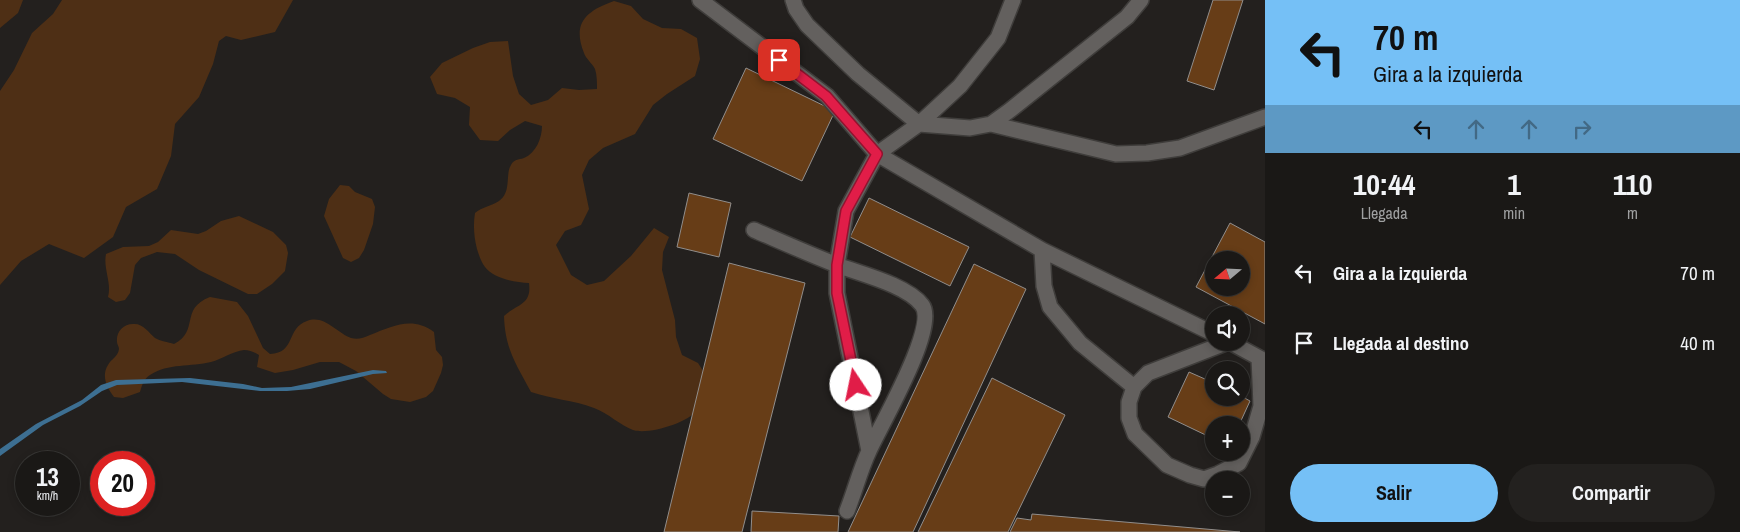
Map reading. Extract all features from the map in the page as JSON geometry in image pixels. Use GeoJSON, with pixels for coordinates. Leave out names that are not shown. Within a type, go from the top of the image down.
{"type":"FeatureCollection","features":[{"type":"Feature","properties":{"kind":"lane"},"geometry":{"type":"LineString","coordinates":[[700,0],[826,96],[877,154],[1042,250],[1205,330]]}},
{"type":"Feature","properties":{"kind":"lane"},"geometry":{"type":"LineString","coordinates":[[793,0],[796,9],[807,26],[858,74],[919,124],[970,128],[991,124],[1116,154],[1146,153],[1180,148],[1265,118]]}},
{"type":"Feature","properties":{"kind":"lane"},"geometry":{"type":"LineString","coordinates":[[869,451],[837,293],[837,265],[846,211],[877,154],[919,124],[960,86],[998,38],[1013,0]]}},
{"type":"Feature","properties":{"kind":"lane"},"geometry":{"type":"LineString","coordinates":[[991,124],[1127,17],[1141,0]]}},
{"type":"Feature","properties":{"kind":"lane"},"geometry":{"type":"LineString","coordinates":[[754,230],[837,265],[906,291],[923,306],[926,318],[908,373],[869,451],[847,511]]}},
{"type":"Feature","properties":{"kind":"lane"},"geometry":{"type":"LineString","coordinates":[[1042,250],[1044,286],[1050,307],[1080,343],[1134,388]]}},
{"type":"Feature","properties":{"kind":"lane"},"geometry":{"type":"LineString","coordinates":[[1205,351],[1148,373],[1134,388],[1129,402],[1130,418],[1135,434],[1167,464],[1190,476],[1204,479],[1239,463],[1252,438],[1261,406],[1262,360],[1246,351]]}},
{"type":"Feature","properties":{"kind":"shaded area"},"geometry":{"type":"Polygon","coordinates":[[[0,0],[23,0],[18,13],[0,28],[0,0]]]}},
{"type":"Feature","properties":{"kind":"shaded area"},"geometry":{"type":"Polygon","coordinates":[[[62,0],[293,0],[275,32],[241,40],[226,36],[219,41],[213,64],[199,97],[175,124],[171,156],[157,189],[126,207],[113,237],[84,258],[49,244],[21,261],[0,285],[0,91],[14,70],[32,33],[53,14],[62,0]]]}},
{"type":"Feature","properties":{"kind":"shaded area"},"geometry":{"type":"Polygon","coordinates":[[[614,1],[631,6],[643,19],[662,28],[681,29],[697,38],[700,59],[695,76],[653,105],[635,134],[603,148],[589,160],[582,175],[589,209],[581,225],[565,231],[556,245],[571,275],[587,285],[604,281],[631,256],[654,228],[669,237],[663,252],[662,270],[675,320],[676,337],[682,355],[698,363],[707,377],[697,410],[692,415],[667,427],[648,431],[633,430],[599,410],[586,405],[531,392],[509,347],[504,316],[526,300],[529,283],[511,281],[499,277],[485,267],[477,249],[474,222],[475,213],[499,201],[506,193],[508,173],[512,163],[532,153],[541,135],[542,126],[525,121],[510,130],[498,141],[480,140],[469,125],[470,107],[455,98],[437,94],[430,77],[442,63],[473,48],[490,42],[508,41],[513,76],[519,94],[531,105],[548,100],[562,88],[579,90],[597,89],[595,69],[585,55],[581,43],[581,26],[589,14],[614,1]]]}},
{"type":"Feature","properties":{"kind":"shaded area"},"geometry":{"type":"Polygon","coordinates":[[[340,185],[349,186],[355,192],[372,199],[375,207],[373,224],[364,250],[359,258],[351,262],[343,258],[324,216],[329,199],[340,185]]]}},
{"type":"Feature","properties":{"kind":"shaded area"},"geometry":{"type":"Polygon","coordinates":[[[239,216],[273,232],[286,245],[288,253],[285,271],[272,284],[257,294],[248,294],[199,270],[175,254],[157,252],[141,258],[135,265],[130,293],[125,300],[116,302],[108,297],[109,286],[105,260],[106,254],[123,247],[149,246],[158,242],[171,230],[198,234],[221,221],[239,216]]]}},
{"type":"Feature","properties":{"kind":"shaded area"},"geometry":{"type":"Polygon","coordinates":[[[210,297],[237,302],[248,316],[263,348],[270,354],[278,353],[284,349],[300,324],[307,321],[319,320],[325,322],[346,336],[356,339],[402,324],[418,324],[434,332],[436,350],[442,357],[441,373],[433,391],[426,397],[410,402],[391,399],[356,371],[339,362],[320,362],[275,373],[257,367],[259,355],[252,351],[244,350],[203,364],[172,367],[157,371],[146,378],[140,392],[123,398],[114,397],[107,386],[105,373],[108,365],[118,352],[117,338],[121,329],[129,324],[137,324],[145,328],[155,338],[174,344],[182,339],[186,333],[195,308],[210,297]]]}},
{"type":"Feature","properties":{"kind":"water"},"geometry":{"type":"Polygon","coordinates":[[[373,370],[386,371],[387,373],[373,374],[310,389],[287,391],[260,391],[182,382],[117,385],[102,391],[80,406],[43,425],[0,456],[0,449],[36,424],[82,400],[101,385],[116,380],[190,378],[262,388],[291,387],[373,370]]]}},
{"type":"Feature","properties":{"kind":"building"},"geometry":{"type":"Polygon","coordinates":[[[1213,0],[1243,0],[1214,90],[1187,81],[1213,0]]]}},
{"type":"Feature","properties":{"kind":"building"},"geometry":{"type":"Polygon","coordinates":[[[746,68],[835,111],[802,181],[713,139],[746,68]]]}},
{"type":"Feature","properties":{"kind":"building"},"geometry":{"type":"Polygon","coordinates":[[[689,193],[731,203],[719,257],[677,247],[689,193]]]}},
{"type":"Feature","properties":{"kind":"building"},"geometry":{"type":"Polygon","coordinates":[[[869,198],[969,247],[950,286],[850,237],[869,198]]]}},
{"type":"Feature","properties":{"kind":"building"},"geometry":{"type":"Polygon","coordinates":[[[1230,223],[1265,242],[1265,324],[1250,316],[1250,306],[1231,306],[1213,296],[1250,296],[1250,251],[1215,251],[1230,223]]]}},
{"type":"Feature","properties":{"kind":"building"},"geometry":{"type":"Polygon","coordinates":[[[729,263],[805,283],[742,532],[664,532],[729,263]]]}},
{"type":"Feature","properties":{"kind":"building"},"geometry":{"type":"Polygon","coordinates":[[[974,264],[1026,289],[913,532],[848,532],[974,264]]]}},
{"type":"Feature","properties":{"kind":"building"},"geometry":{"type":"Polygon","coordinates":[[[1205,270],[1205,292],[1196,287],[1205,270]]]}},
{"type":"Feature","properties":{"kind":"building"},"geometry":{"type":"Polygon","coordinates":[[[1189,372],[1205,379],[1205,406],[1248,406],[1243,416],[1205,416],[1205,435],[1168,417],[1189,372]]]}},
{"type":"Feature","properties":{"kind":"building"},"geometry":{"type":"Polygon","coordinates":[[[992,378],[1065,415],[1008,532],[918,532],[992,378]]]}},
{"type":"Feature","properties":{"kind":"building"},"geometry":{"type":"Polygon","coordinates":[[[752,511],[839,516],[838,532],[751,532],[752,511]]]}},
{"type":"Feature","properties":{"kind":"building"},"geometry":{"type":"Polygon","coordinates":[[[1032,514],[1240,532],[1010,532],[1017,518],[1031,520],[1032,514]]]}},
{"type":"Feature","properties":{"kind":"route"},"geometry":{"type":"LineString","coordinates":[[779,60],[826,96],[877,154],[846,211],[837,265],[837,293],[856,385]]}}]}
